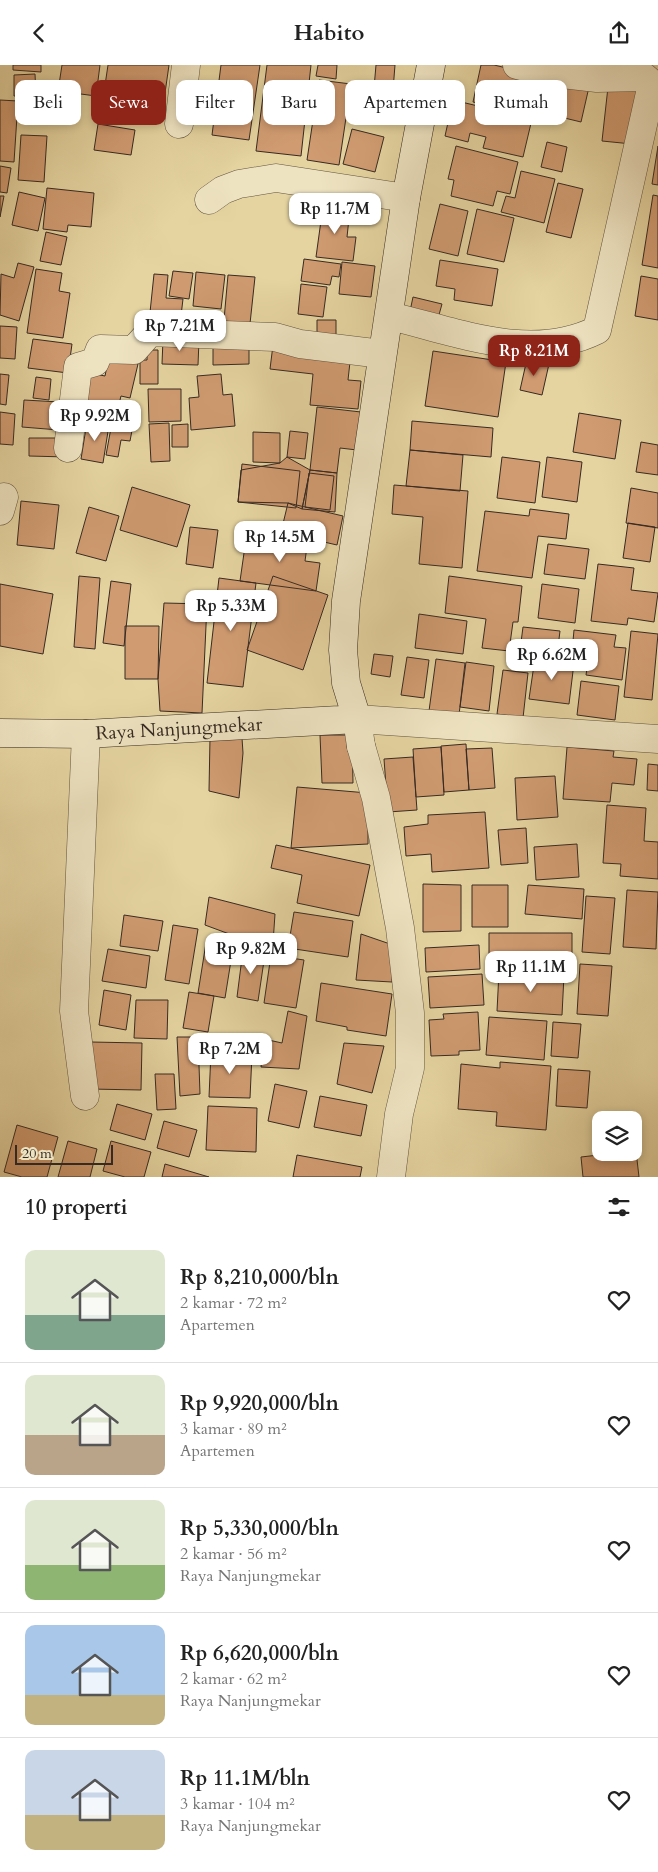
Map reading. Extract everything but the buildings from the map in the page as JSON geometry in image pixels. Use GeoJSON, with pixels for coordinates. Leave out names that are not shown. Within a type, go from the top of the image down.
{"type":"FeatureCollection","features":[{"type":"Feature","properties":{"kind":"street"},"geometry":{"type":"LineString","coordinates":[[184,80],[186,65]]}},
{"type":"Feature","properties":{"kind":"street"},"geometry":{"type":"LineString","coordinates":[[391,1177],[399,1115],[410,1068],[410,1013],[395,900],[376,798],[346,683],[343,650],[346,601],[382,354],[390,316],[406,198],[431,65]]}},
{"type":"Feature","properties":{"kind":"street"},"geometry":{"type":"LineString","coordinates":[[390,316],[514,346],[540,346],[565,342],[597,330],[650,93],[650,81],[644,77],[597,77],[545,72],[517,65]]}},
{"type":"Feature","properties":{"kind":"street"},"geometry":{"type":"LineString","coordinates":[[209,200],[223,190],[239,184],[276,178],[406,198]]}},
{"type":"Feature","properties":{"kind":"street"},"geometry":{"type":"LineString","coordinates":[[68,448],[78,367],[95,362],[100,349],[134,349],[150,332],[275,337],[300,344],[382,354]]}},
{"type":"Feature","properties":{"kind":"street","name":"Raya Nanjungmekar"},"geometry":{"type":"LineString","coordinates":[[0,733],[86,734],[356,719],[658,739]]}},
{"type":"Feature","properties":{"kind":"street"},"geometry":{"type":"LineString","coordinates":[[85,1096],[74,1011],[86,734]]}}]}
